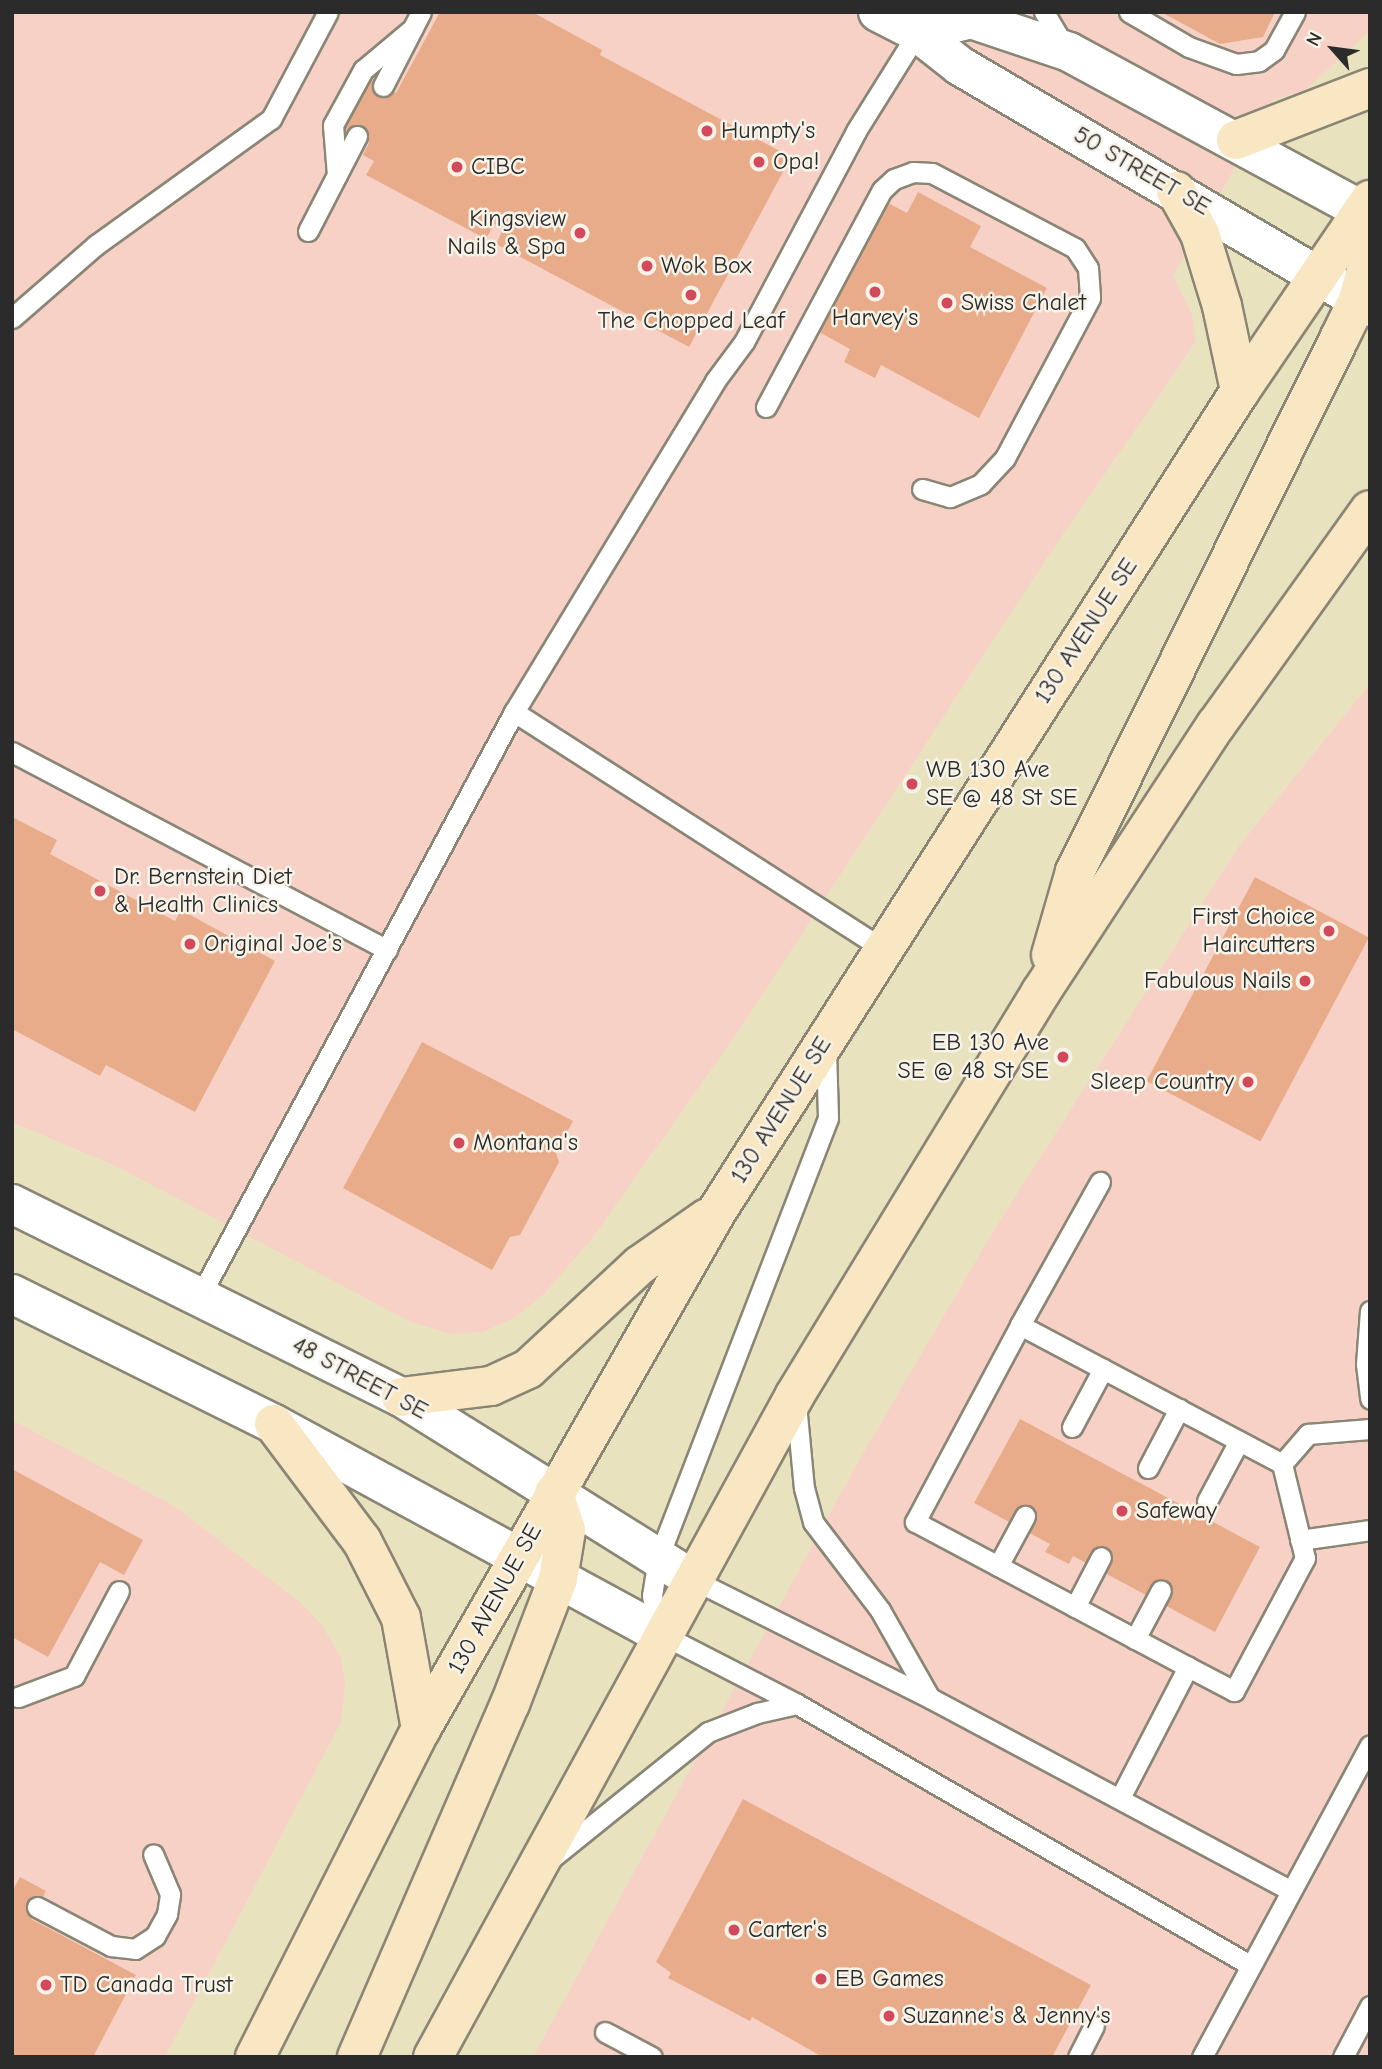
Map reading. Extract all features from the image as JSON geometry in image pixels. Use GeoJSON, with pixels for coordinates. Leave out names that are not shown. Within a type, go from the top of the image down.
{"type":"FeatureCollection","features":[{"type":"Feature","properties":{"kind":"main road"},"geometry":{"type":"LineString","coordinates":[[1236,140],[1370,88]]}},
{"type":"Feature","properties":{"kind":"main road"},"geometry":{"type":"LineString","coordinates":[[1176,191],[1203,246],[1222,306],[1240,391]]}},
{"type":"Feature","properties":{"kind":"main road","name":"130 AVENUE SE"},"geometry":{"type":"LineString","coordinates":[[255,2057],[421,1729],[717,1211],[1240,391],[1317,275],[1368,215]]}},
{"type":"Feature","properties":{"kind":"main road"},"geometry":{"type":"LineString","coordinates":[[1041,992],[1075,872],[1364,303],[1370,255]]}},
{"type":"Feature","properties":{"kind":"main road"},"geometry":{"type":"LineString","coordinates":[[433,2057],[661,1634],[795,1395],[1041,992],[1216,725],[1370,510]]}},
{"type":"Feature","properties":{"kind":"main road"},"geometry":{"type":"LineString","coordinates":[[401,1397],[491,1385],[528,1369],[640,1265],[717,1211]]}},
{"type":"Feature","properties":{"kind":"main road"},"geometry":{"type":"LineString","coordinates":[[274,1424],[362,1541],[401,1618],[421,1729]]}},
{"type":"Feature","properties":{"kind":"main road"},"geometry":{"type":"LineString","coordinates":[[357,2057],[510,1704],[558,1579],[566,1530],[554,1493]]}},
{"type":"Feature","properties":{"kind":"street","name":"50 STREET SE"},"geometry":{"type":"LineString","coordinates":[[878,12],[924,22],[960,66],[1364,303]]}},
{"type":"Feature","properties":{"kind":"street"},"geometry":{"type":"LineString","coordinates":[[924,22],[971,19],[1069,52],[1236,140],[1368,215]]}},
{"type":"Feature","properties":{"kind":"street","name":"48 STREET SE"},"geometry":{"type":"LineString","coordinates":[[12,1204],[201,1294],[401,1397],[692,1578]]}},
{"type":"Feature","properties":{"kind":"street"},"geometry":{"type":"LineString","coordinates":[[12,1294],[274,1424],[661,1634]]}},
{"type":"Feature","properties":{"kind":"lane"},"geometry":{"type":"LineString","coordinates":[[13,316],[129,221],[271,119],[328,12]]}},
{"type":"Feature","properties":{"kind":"lane"},"geometry":{"type":"LineString","coordinates":[[1044,12],[1069,52]]}},
{"type":"Feature","properties":{"kind":"lane"},"geometry":{"type":"LineString","coordinates":[[1129,12],[1189,47],[1236,64],[1259,61],[1274,50],[1295,12]]}},
{"type":"Feature","properties":{"kind":"lane"},"geometry":{"type":"LineString","coordinates":[[383,86],[417,20]]}},
{"type":"Feature","properties":{"kind":"lane"},"geometry":{"type":"LineString","coordinates":[[337,175],[333,125],[363,70],[417,20]]}},
{"type":"Feature","properties":{"kind":"lane"},"geometry":{"type":"LineString","coordinates":[[201,1294],[514,712],[715,381],[744,342],[856,131],[924,22]]}},
{"type":"Feature","properties":{"kind":"lane"},"geometry":{"type":"LineString","coordinates":[[308,231],[357,136]]}},
{"type":"Feature","properties":{"kind":"lane"},"geometry":{"type":"LineString","coordinates":[[766,407],[882,190],[894,179],[913,172],[932,173],[1075,248],[1088,268],[1090,298],[1005,458],[981,484],[950,497],[922,489]]}},
{"type":"Feature","properties":{"kind":"lane"},"geometry":{"type":"LineString","coordinates":[[514,712],[883,949]]}},
{"type":"Feature","properties":{"kind":"lane"},"geometry":{"type":"LineString","coordinates":[[12,752],[387,950]]}},
{"type":"Feature","properties":{"kind":"lane"},"geometry":{"type":"LineString","coordinates":[[826,1039],[828,1118],[712,1429],[658,1558],[652,1596],[661,1634],[797,1704],[1250,1965]]}},
{"type":"Feature","properties":{"kind":"lane"},"geometry":{"type":"LineString","coordinates":[[1020,1325],[1282,1464],[1304,1558],[1234,1691],[915,1522],[1020,1325],[1100,1182]]}},
{"type":"Feature","properties":{"kind":"lane"},"geometry":{"type":"LineString","coordinates":[[1370,1311],[1366,1364],[1370,1399]]}},
{"type":"Feature","properties":{"kind":"lane"},"geometry":{"type":"LineString","coordinates":[[1072,1427],[1103,1369]]}},
{"type":"Feature","properties":{"kind":"lane"},"geometry":{"type":"LineString","coordinates":[[795,1395],[804,1488],[813,1522],[880,1610],[930,1698]]}},
{"type":"Feature","properties":{"kind":"lane"},"geometry":{"type":"LineString","coordinates":[[1148,1468],[1179,1409]]}},
{"type":"Feature","properties":{"kind":"lane"},"geometry":{"type":"LineString","coordinates":[[1282,1464],[1308,1434],[1370,1429]]}},
{"type":"Feature","properties":{"kind":"lane"},"geometry":{"type":"LineString","coordinates":[[1208,1501],[1239,1441]]}},
{"type":"Feature","properties":{"kind":"lane"},"geometry":{"type":"LineString","coordinates":[[998,1566],[1025,1516]]}},
{"type":"Feature","properties":{"kind":"lane"},"geometry":{"type":"LineString","coordinates":[[1300,1539],[1370,1530]]}},
{"type":"Feature","properties":{"kind":"lane"},"geometry":{"type":"LineString","coordinates":[[1075,1607],[1101,1557]]}},
{"type":"Feature","properties":{"kind":"lane"},"geometry":{"type":"LineString","coordinates":[[692,1578],[930,1698],[1291,1891]]}},
{"type":"Feature","properties":{"kind":"lane"},"geometry":{"type":"LineString","coordinates":[[1135,1639],[1161,1590]]}},
{"type":"Feature","properties":{"kind":"lane"},"geometry":{"type":"LineString","coordinates":[[18,1697],[74,1676],[120,1591]]}},
{"type":"Feature","properties":{"kind":"lane"},"geometry":{"type":"LineString","coordinates":[[1120,1798],[1188,1667]]}},
{"type":"Feature","properties":{"kind":"lane"},"geometry":{"type":"LineString","coordinates":[[533,1873],[708,1732],[757,1713],[797,1704]]}},
{"type":"Feature","properties":{"kind":"lane"},"geometry":{"type":"LineString","coordinates":[[1202,2057],[1370,1745]]}},
{"type":"Feature","properties":{"kind":"lane"},"geometry":{"type":"LineString","coordinates":[[37,1907],[111,1946],[135,1949],[156,1936],[167,1914],[170,1894],[153,1854]]}},
{"type":"Feature","properties":{"kind":"lane"},"geometry":{"type":"LineString","coordinates":[[1343,2057],[1370,2006]]}},
{"type":"Feature","properties":{"kind":"lane"},"geometry":{"type":"LineString","coordinates":[[1078,2057],[1094,2026]]}},
{"type":"Feature","properties":{"kind":"lane"},"geometry":{"type":"LineString","coordinates":[[605,2032],[652,2057]]}},
{"type":"Feature","properties":{"kind":"shaded area"},"geometry":{"type":"Polygon","coordinates":[[[12,12],[1370,12],[1370,31],[1303,92],[1274,99],[1173,276],[1192,314],[1195,341],[1189,352],[1048,556],[744,1023],[594,1236],[545,1293],[516,1317],[483,1332],[451,1334],[411,1322],[116,1166],[12,1122],[12,12]]]}},
{"type":"Feature","properties":{"kind":"shaded area"},"geometry":{"type":"Polygon","coordinates":[[[1370,684],[1370,2057],[533,2057],[857,1464],[994,1230],[1239,846],[1370,684]]]}},
{"type":"Feature","properties":{"kind":"shaded area"},"geometry":{"type":"Polygon","coordinates":[[[12,1420],[174,1506],[301,1603],[321,1624],[341,1657],[345,1685],[341,1722],[165,2057],[12,2057],[12,1420]]]}},
{"type":"Feature","properties":{"kind":"building"},"geometry":{"type":"Polygon","coordinates":[[[440,12],[532,12],[602,50],[600,55],[791,157],[689,347],[496,244],[503,229],[494,224],[486,239],[366,175],[374,161],[363,155],[369,143],[340,127],[366,77],[396,93],[440,12]]]}},
{"type":"Feature","properties":{"kind":"building"},"geometry":{"type":"Polygon","coordinates":[[[1161,12],[1275,12],[1263,37],[1220,44],[1161,12]]]}},
{"type":"Feature","properties":{"kind":"building"},"geometry":{"type":"Polygon","coordinates":[[[918,192],[981,226],[970,247],[1047,288],[979,418],[881,365],[875,378],[844,362],[850,349],[819,332],[888,203],[907,213],[918,192]]]}},
{"type":"Feature","properties":{"kind":"building"},"geometry":{"type":"Polygon","coordinates":[[[12,817],[57,840],[50,854],[175,921],[181,910],[275,961],[195,1112],[106,1065],[100,1076],[12,1029],[12,817]]]}},
{"type":"Feature","properties":{"kind":"building"},"geometry":{"type":"Polygon","coordinates":[[[1255,877],[1369,938],[1260,1142],[1147,1081],[1255,877]]]}},
{"type":"Feature","properties":{"kind":"building"},"geometry":{"type":"Polygon","coordinates":[[[422,1042],[573,1121],[556,1153],[559,1162],[520,1235],[510,1237],[492,1270],[343,1188],[422,1042]]]}},
{"type":"Feature","properties":{"kind":"building"},"geometry":{"type":"Polygon","coordinates":[[[1020,1419],[1260,1547],[1215,1632],[1073,1556],[1069,1564],[1045,1552],[1050,1544],[974,1503],[1020,1419]]]}},
{"type":"Feature","properties":{"kind":"building"},"geometry":{"type":"Polygon","coordinates":[[[12,1469],[143,1540],[124,1575],[100,1562],[48,1657],[12,1637],[12,1469]]]}},
{"type":"Feature","properties":{"kind":"building"},"geometry":{"type":"Polygon","coordinates":[[[743,1799],[1091,1985],[1052,2057],[819,2055],[752,2017],[750,2021],[668,1978],[671,1973],[656,1962],[743,1799]]]}},
{"type":"Feature","properties":{"kind":"building"},"geometry":{"type":"Polygon","coordinates":[[[20,1877],[46,1891],[31,1919],[136,1975],[93,2057],[12,2057],[12,1892],[20,1877]]]}},
{"type":"Feature","properties":{"kind":"place","name":"Humpty's"},"geometry":{"type":"Point","coordinates":[707,131]}},
{"type":"Feature","properties":{"kind":"place","name":"Opa!"},"geometry":{"type":"Point","coordinates":[759,162]}},
{"type":"Feature","properties":{"kind":"place","name":"CIBC"},"geometry":{"type":"Point","coordinates":[457,167]}},
{"type":"Feature","properties":{"kind":"place","name":"Kingsview Nails & Spa"},"geometry":{"type":"Point","coordinates":[580,233]}},
{"type":"Feature","properties":{"kind":"place","name":"Wok Box"},"geometry":{"type":"Point","coordinates":[647,266]}},
{"type":"Feature","properties":{"kind":"place","name":"Harvey's"},"geometry":{"type":"Point","coordinates":[875,292]}},
{"type":"Feature","properties":{"kind":"place","name":"The Chopped Leaf"},"geometry":{"type":"Point","coordinates":[691,295]}},
{"type":"Feature","properties":{"kind":"place","name":"Swiss Chalet"},"geometry":{"type":"Point","coordinates":[947,303]}},
{"type":"Feature","properties":{"kind":"place","name":"WB 130 Ave SE @ 48 St SE"},"geometry":{"type":"Point","coordinates":[912,784]}},
{"type":"Feature","properties":{"kind":"place","name":"Dr. Bernstein Diet & Health Clinics"},"geometry":{"type":"Point","coordinates":[100,891]}},
{"type":"Feature","properties":{"kind":"place","name":"First Choice Haircutters"},"geometry":{"type":"Point","coordinates":[1329,931]}},
{"type":"Feature","properties":{"kind":"place","name":"Original Joe's"},"geometry":{"type":"Point","coordinates":[190,944]}},
{"type":"Feature","properties":{"kind":"place","name":"Fabulous Nails"},"geometry":{"type":"Point","coordinates":[1305,981]}},
{"type":"Feature","properties":{"kind":"place","name":"EB 130 Ave SE @ 48 St SE"},"geometry":{"type":"Point","coordinates":[1063,1057]}},
{"type":"Feature","properties":{"kind":"place","name":"Sleep Country"},"geometry":{"type":"Point","coordinates":[1248,1082]}},
{"type":"Feature","properties":{"kind":"place","name":"Montana's"},"geometry":{"type":"Point","coordinates":[459,1143]}},
{"type":"Feature","properties":{"kind":"place","name":"Safeway"},"geometry":{"type":"Point","coordinates":[1122,1511]}},
{"type":"Feature","properties":{"kind":"place","name":"Carter's"},"geometry":{"type":"Point","coordinates":[734,1930]}},
{"type":"Feature","properties":{"kind":"place","name":"EB Games"},"geometry":{"type":"Point","coordinates":[821,1979]}},
{"type":"Feature","properties":{"kind":"place","name":"TD Canada Trust"},"geometry":{"type":"Point","coordinates":[46,1985]}},
{"type":"Feature","properties":{"kind":"place","name":"Suzanne's & Jenny's"},"geometry":{"type":"Point","coordinates":[889,2016]}}]}
